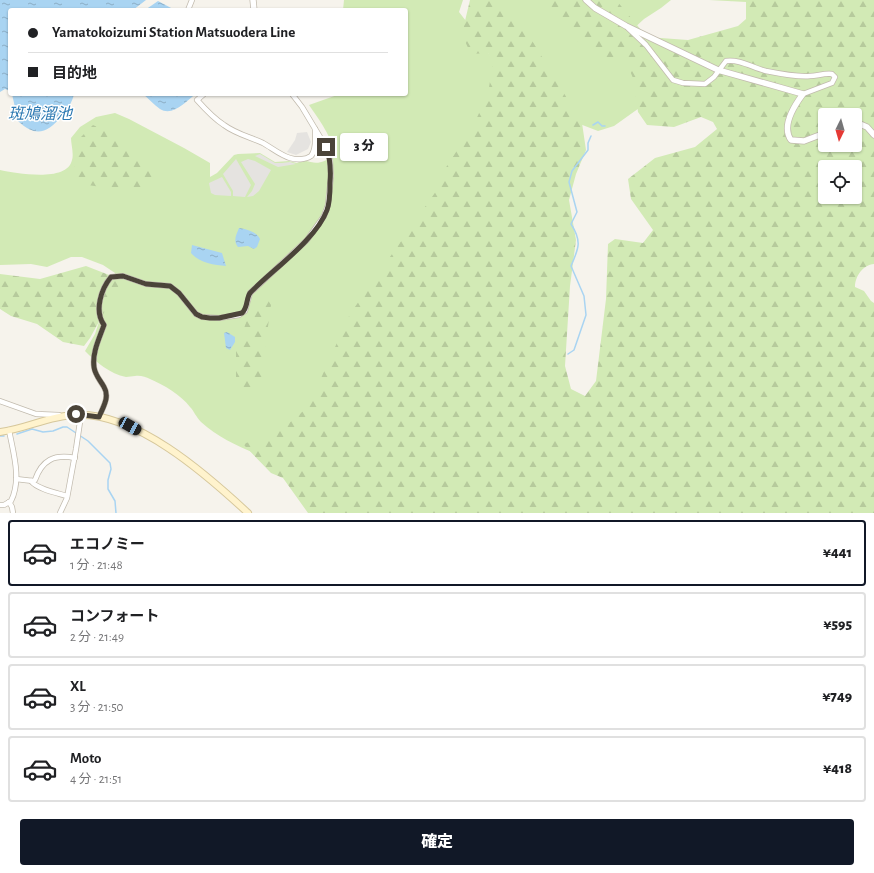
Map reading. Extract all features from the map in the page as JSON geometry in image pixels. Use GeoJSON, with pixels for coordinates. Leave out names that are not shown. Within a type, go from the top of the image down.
{"type":"FeatureCollection","features":[{"type":"Feature","properties":{"kind":"main road"},"geometry":{"type":"LineString","coordinates":[[0,432],[67,416],[81,415],[99,417],[130,426],[193,465],[248,513]]}},
{"type":"Feature","properties":{"kind":"street"},"geometry":{"type":"LineString","coordinates":[[586,0],[595,8],[626,26],[718,70],[803,94]]}},
{"type":"Feature","properties":{"kind":"street"},"geometry":{"type":"LineString","coordinates":[[626,26],[646,45],[673,80],[683,83],[705,84],[714,77],[726,61],[742,63],[765,71],[809,76],[825,73],[832,74],[835,77],[832,82],[803,94],[795,105],[790,117],[788,136],[791,140],[804,142],[818,136]]}},
{"type":"Feature","properties":{"kind":"street"},"geometry":{"type":"LineString","coordinates":[[202,96],[197,100],[222,124],[240,134],[261,142],[290,158],[298,160],[305,159],[310,156],[314,151],[315,129]]}},
{"type":"Feature","properties":{"kind":"street"},"geometry":{"type":"LineString","coordinates":[[99,417],[105,402],[106,392],[96,375],[94,356],[104,325],[99,316],[98,310],[103,292],[111,277],[118,276],[146,284],[170,286],[179,293],[196,314],[202,317],[219,318],[242,313],[245,311],[247,297],[250,293],[307,240],[321,221],[327,211],[330,190],[330,160],[326,147],[302,107],[294,96]]}},
{"type":"Feature","properties":{"kind":"street"},"geometry":{"type":"LineString","coordinates":[[862,125],[867,127],[874,135]]}},
{"type":"Feature","properties":{"kind":"street"},"geometry":{"type":"LineString","coordinates":[[0,401],[36,414],[67,416]]}},
{"type":"Feature","properties":{"kind":"street"},"geometry":{"type":"LineString","coordinates":[[60,513],[65,505],[67,496],[75,458],[81,415]]}},
{"type":"Feature","properties":{"kind":"street"},"geometry":{"type":"LineString","coordinates":[[0,505],[10,502],[14,494],[16,479],[16,469],[9,430]]}},
{"type":"Feature","properties":{"kind":"street"},"geometry":{"type":"LineString","coordinates":[[32,481],[35,480],[41,466],[47,461],[61,456],[75,458]]}},
{"type":"Feature","properties":{"kind":"street"},"geometry":{"type":"LineString","coordinates":[[16,479],[32,481],[33,484],[67,496]]}},
{"type":"Feature","properties":{"kind":"street"},"geometry":{"type":"LineString","coordinates":[[10,502],[14,513]]}},
{"type":"Feature","properties":{"kind":"green space"},"geometry":{"type":"Polygon","coordinates":[[[344,0],[463,0],[459,12],[476,34],[504,77],[338,382],[262,456],[237,446],[215,433],[201,422],[182,398],[166,387],[143,376],[126,377],[114,373],[85,351],[95,334],[115,273],[103,265],[82,257],[71,257],[47,267],[31,264],[0,265],[0,170],[40,175],[61,172],[68,167],[73,158],[71,138],[80,127],[96,117],[115,113],[129,119],[210,163],[210,177],[217,173],[234,155],[238,154],[260,153],[275,162],[289,161],[297,163],[304,160],[316,163],[326,160],[334,156],[334,150],[329,137],[309,105],[334,96],[408,96],[408,8],[343,8],[344,0]]]}},
{"type":"Feature","properties":{"kind":"green space"},"geometry":{"type":"Polygon","coordinates":[[[470,0],[501,0],[528,34],[582,123],[586,150],[576,174],[569,200],[576,240],[570,286],[565,366],[571,389],[585,396],[596,381],[606,299],[608,244],[615,239],[643,243],[653,230],[631,199],[628,179],[655,158],[695,147],[717,129],[713,122],[701,117],[674,127],[647,125],[638,112],[633,78],[625,59],[608,58],[585,48],[568,32],[551,8],[550,0],[616,0],[647,37],[688,40],[738,26],[746,19],[746,2],[709,0],[874,0],[874,264],[866,266],[860,272],[856,279],[855,287],[864,291],[874,303],[874,513],[308,513],[283,478],[271,473],[243,444],[277,433],[308,407],[350,314],[439,187],[443,172],[473,126],[488,94],[493,62],[488,53],[471,54],[463,37],[464,25],[470,0]]]}},
{"type":"Feature","properties":{"kind":"green space"},"geometry":{"type":"Polygon","coordinates":[[[496,0],[671,0],[644,19],[631,31],[656,96],[614,126],[598,131],[572,121],[496,0]]]}},
{"type":"Feature","properties":{"kind":"green space"},"geometry":{"type":"Polygon","coordinates":[[[93,125],[110,133],[154,176],[153,184],[140,189],[108,188],[81,184],[74,169],[81,137],[93,125]]]}},
{"type":"Feature","properties":{"kind":"green space"},"geometry":{"type":"Polygon","coordinates":[[[86,266],[122,280],[90,338],[84,346],[63,342],[37,324],[11,316],[0,309],[0,274],[40,279],[86,266]]]}},
{"type":"Feature","properties":{"kind":"green space"},"geometry":{"type":"Polygon","coordinates":[[[264,294],[271,305],[265,348],[263,351],[262,382],[256,388],[243,391],[236,380],[236,351],[248,317],[264,294]]]}},
{"type":"Feature","properties":{"kind":"shaded area"},"geometry":{"type":"Polygon","coordinates":[[[307,132],[311,142],[308,149],[296,155],[287,152],[295,140],[297,133],[307,132]]]}},
{"type":"Feature","properties":{"kind":"shaded area"},"geometry":{"type":"Polygon","coordinates":[[[260,154],[275,163],[290,162],[296,164],[278,167],[255,156],[260,154]]]}},
{"type":"Feature","properties":{"kind":"shaded area"},"geometry":{"type":"Polygon","coordinates":[[[236,159],[251,185],[245,197],[233,196],[233,191],[223,174],[236,159]]]}},
{"type":"Feature","properties":{"kind":"shaded area"},"geometry":{"type":"Polygon","coordinates":[[[248,159],[255,161],[271,170],[259,191],[253,196],[247,197],[255,184],[241,162],[248,159]]]}},
{"type":"Feature","properties":{"kind":"shaded area"},"geometry":{"type":"Polygon","coordinates":[[[222,177],[231,192],[231,196],[215,195],[211,193],[209,183],[222,177]]]}},
{"type":"Feature","properties":{"kind":"water","name":"斑鳩溜池"},"geometry":{"type":"Polygon","coordinates":[[[0,0],[146,0],[136,8],[8,8],[8,90],[5,89],[0,92],[0,0]]]}},
{"type":"Feature","properties":{"kind":"water"},"geometry":{"type":"Polygon","coordinates":[[[158,1],[171,8],[148,8],[158,1]]]}},
{"type":"Feature","properties":{"kind":"water","name":"斑鳩溜池"},"geometry":{"type":"Polygon","coordinates":[[[12,96],[73,96],[70,105],[62,116],[57,122],[46,130],[30,130],[18,121],[12,96]]]}},
{"type":"Feature","properties":{"kind":"water"},"geometry":{"type":"Polygon","coordinates":[[[145,96],[193,96],[174,110],[165,111],[156,106],[145,96]]]}},
{"type":"Feature","properties":{"kind":"water"},"geometry":{"type":"Polygon","coordinates":[[[239,228],[251,231],[259,237],[260,239],[257,247],[254,249],[248,246],[238,247],[236,245],[235,240],[239,228]]]}},
{"type":"Feature","properties":{"kind":"water"},"geometry":{"type":"Polygon","coordinates":[[[192,245],[222,253],[226,266],[212,264],[198,259],[191,253],[192,245]]]}},
{"type":"Feature","properties":{"kind":"water"},"geometry":{"type":"Polygon","coordinates":[[[227,332],[235,337],[235,342],[230,350],[226,348],[224,333],[227,332]]]}},
{"type":"Feature","properties":{"kind":"waterway"},"geometry":{"type":"LineString","coordinates":[[593,125],[598,122],[602,126],[605,126]]}},
{"type":"Feature","properties":{"kind":"waterway"},"geometry":{"type":"LineString","coordinates":[[568,354],[574,350],[586,315],[584,296],[571,266],[576,254],[578,240],[571,224],[577,212],[569,182],[572,171],[588,150],[588,143],[591,136]]}},
{"type":"Feature","properties":{"kind":"waterway"},"geometry":{"type":"LineString","coordinates":[[17,434],[32,429],[43,432],[67,427],[88,441],[110,463],[111,469],[108,480],[108,489],[115,501],[116,513]]}},
{"type":"Feature","properties":{"kind":"route"},"geometry":{"type":"LineString","coordinates":[[76,414],[99,417],[105,402],[106,392],[96,375],[94,356],[104,325],[101,321],[98,310],[105,285],[111,277],[123,276],[146,284],[170,286],[179,293],[196,314],[202,317],[219,318],[239,315],[245,311],[247,297],[253,289],[307,240],[327,211],[331,176],[329,154],[326,147]]}}]}
